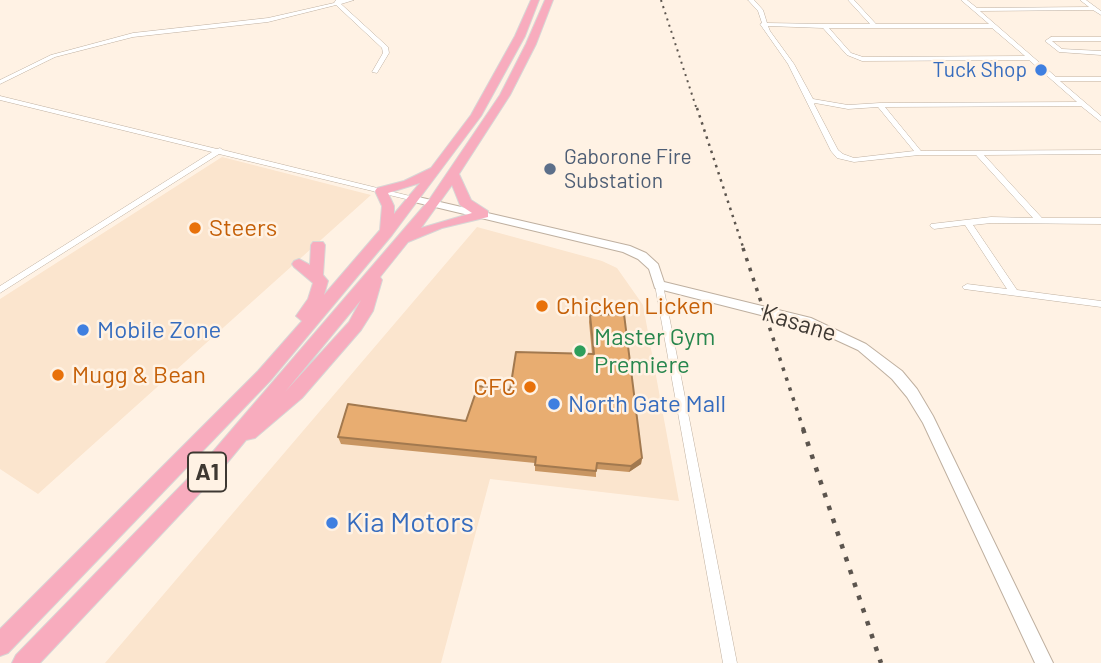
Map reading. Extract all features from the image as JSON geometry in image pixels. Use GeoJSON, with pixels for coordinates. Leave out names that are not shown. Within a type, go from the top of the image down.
{"type":"FeatureCollection","features":[{"type":"Feature","properties":{"kind":"highway","name":"A1"},"geometry":{"type":"LineString","coordinates":[[0,645],[264,376],[387,232],[443,163],[494,84],[535,0]]}},
{"type":"Feature","properties":{"kind":"highway","name":"A1"},"geometry":{"type":"LineString","coordinates":[[24,663],[227,449],[434,204],[505,95],[531,44],[548,0]]}},
{"type":"Feature","properties":{"kind":"highway"},"geometry":{"type":"LineString","coordinates":[[387,232],[388,206],[381,191],[408,184],[443,163]]}},
{"type":"Feature","properties":{"kind":"highway"},"geometry":{"type":"LineString","coordinates":[[454,174],[465,202],[483,214]]}},
{"type":"Feature","properties":{"kind":"highway"},"geometry":{"type":"LineString","coordinates":[[405,240],[438,225],[483,214]]}},
{"type":"Feature","properties":{"kind":"highway"},"geometry":{"type":"LineString","coordinates":[[316,274],[318,246]]}},
{"type":"Feature","properties":{"kind":"highway"},"geometry":{"type":"LineString","coordinates":[[264,376],[274,356],[314,300],[321,281],[316,274],[299,264]]}},
{"type":"Feature","properties":{"kind":"street"},"geometry":{"type":"LineString","coordinates":[[1,81],[48,54],[132,31],[269,16],[351,0]]}},
{"type":"Feature","properties":{"kind":"street"},"geometry":{"type":"LineString","coordinates":[[751,0],[761,11],[763,23],[791,64],[840,156],[854,160],[919,153],[1101,152]]}},
{"type":"Feature","properties":{"kind":"street"},"geometry":{"type":"LineString","coordinates":[[851,0],[874,26]]}},
{"type":"Feature","properties":{"kind":"street"},"geometry":{"type":"LineString","coordinates":[[964,0],[1101,120]]}},
{"type":"Feature","properties":{"kind":"street"},"geometry":{"type":"LineString","coordinates":[[1083,0],[1101,13]]}},
{"type":"Feature","properties":{"kind":"street"},"geometry":{"type":"LineString","coordinates":[[335,1],[385,47],[386,53],[375,72]]}},
{"type":"Feature","properties":{"kind":"street"},"geometry":{"type":"LineString","coordinates":[[975,10],[1094,8]]}},
{"type":"Feature","properties":{"kind":"street"},"geometry":{"type":"LineString","coordinates":[[763,23],[825,26],[993,26]]}},
{"type":"Feature","properties":{"kind":"street"},"geometry":{"type":"LineString","coordinates":[[825,26],[849,54],[862,59],[1031,58]]}},
{"type":"Feature","properties":{"kind":"street"},"geometry":{"type":"LineString","coordinates":[[1101,39],[1048,40],[1061,51],[1101,53]]}},
{"type":"Feature","properties":{"kind":"street"},"geometry":{"type":"LineString","coordinates":[[1055,79],[1101,79]]}},
{"type":"Feature","properties":{"kind":"street"},"geometry":{"type":"LineString","coordinates":[[0,98],[626,249],[642,256],[654,267],[659,285],[730,663]]}},
{"type":"Feature","properties":{"kind":"street"},"geometry":{"type":"LineString","coordinates":[[811,102],[848,107],[1083,104]]}},
{"type":"Feature","properties":{"kind":"street"},"geometry":{"type":"LineString","coordinates":[[880,105],[919,153]]}},
{"type":"Feature","properties":{"kind":"street"},"geometry":{"type":"LineString","coordinates":[[0,290],[220,150]]}},
{"type":"Feature","properties":{"kind":"street"},"geometry":{"type":"LineString","coordinates":[[979,154],[1039,220]]}},
{"type":"Feature","properties":{"kind":"street"},"geometry":{"type":"LineString","coordinates":[[934,226],[967,222],[1101,221]]}},
{"type":"Feature","properties":{"kind":"street"},"geometry":{"type":"LineString","coordinates":[[967,222],[1014,292]]}},
{"type":"Feature","properties":{"kind":"street","name":"Kasane"},"geometry":{"type":"LineString","coordinates":[[659,285],[828,329],[862,347],[897,375],[912,393],[928,420],[1044,663]]}},
{"type":"Feature","properties":{"kind":"street"},"geometry":{"type":"LineString","coordinates":[[967,287],[1101,304]]}},
{"type":"Feature","properties":{"kind":"shaded area"},"geometry":{"type":"Polygon","coordinates":[[[222,157],[371,195],[38,494],[0,469],[0,299],[222,157]]]}},
{"type":"Feature","properties":{"kind":"shaded area"},"geometry":{"type":"Polygon","coordinates":[[[477,227],[602,261],[617,268],[643,305],[679,501],[490,479],[441,663],[105,663],[477,227]]]}},
{"type":"Feature","properties":{"kind":"building","name":"North Gate Mall"},"geometry":{"type":"Polygon","coordinates":[[[624,314],[642,458],[631,466],[597,463],[596,471],[535,465],[536,457],[338,437],[348,404],[466,421],[478,386],[510,390],[516,352],[594,354],[590,315],[624,314]]]}},
{"type":"Feature","properties":{"kind":"railway"},"geometry":{"type":"LineString","coordinates":[[661,0],[697,110]]}},
{"type":"Feature","properties":{"kind":"railway"},"geometry":{"type":"LineString","coordinates":[[697,108],[744,250]]}},
{"type":"Feature","properties":{"kind":"railway"},"geometry":{"type":"LineString","coordinates":[[743,248],[804,431]]}},
{"type":"Feature","properties":{"kind":"railway"},"geometry":{"type":"LineString","coordinates":[[803,429],[881,663]]}},
{"type":"Feature","properties":{"kind":"place","name":"Tuck Shop"},"geometry":{"type":"Point","coordinates":[1041,70]}},
{"type":"Feature","properties":{"kind":"place","name":"Gaborone Fire Substation"},"geometry":{"type":"Point","coordinates":[550,169]}},
{"type":"Feature","properties":{"kind":"place","name":"Steers"},"geometry":{"type":"Point","coordinates":[195,228]}},
{"type":"Feature","properties":{"kind":"place","name":"Chicken Licken"},"geometry":{"type":"Point","coordinates":[542,306]}},
{"type":"Feature","properties":{"kind":"place","name":"Mobile Zone"},"geometry":{"type":"Point","coordinates":[83,330]}},
{"type":"Feature","properties":{"kind":"place","name":"Master Gym Premiere"},"geometry":{"type":"Point","coordinates":[580,351]}},
{"type":"Feature","properties":{"kind":"place","name":"Mugg & Bean"},"geometry":{"type":"Point","coordinates":[58,375]}},
{"type":"Feature","properties":{"kind":"place","name":"CFC"},"geometry":{"type":"Point","coordinates":[530,387]}},
{"type":"Feature","properties":{"kind":"place","name":"North Gate Mall"},"geometry":{"type":"Point","coordinates":[554,404]}},
{"type":"Feature","properties":{"kind":"place","name":"Kia Motors"},"geometry":{"type":"Point","coordinates":[332,523]}}]}
